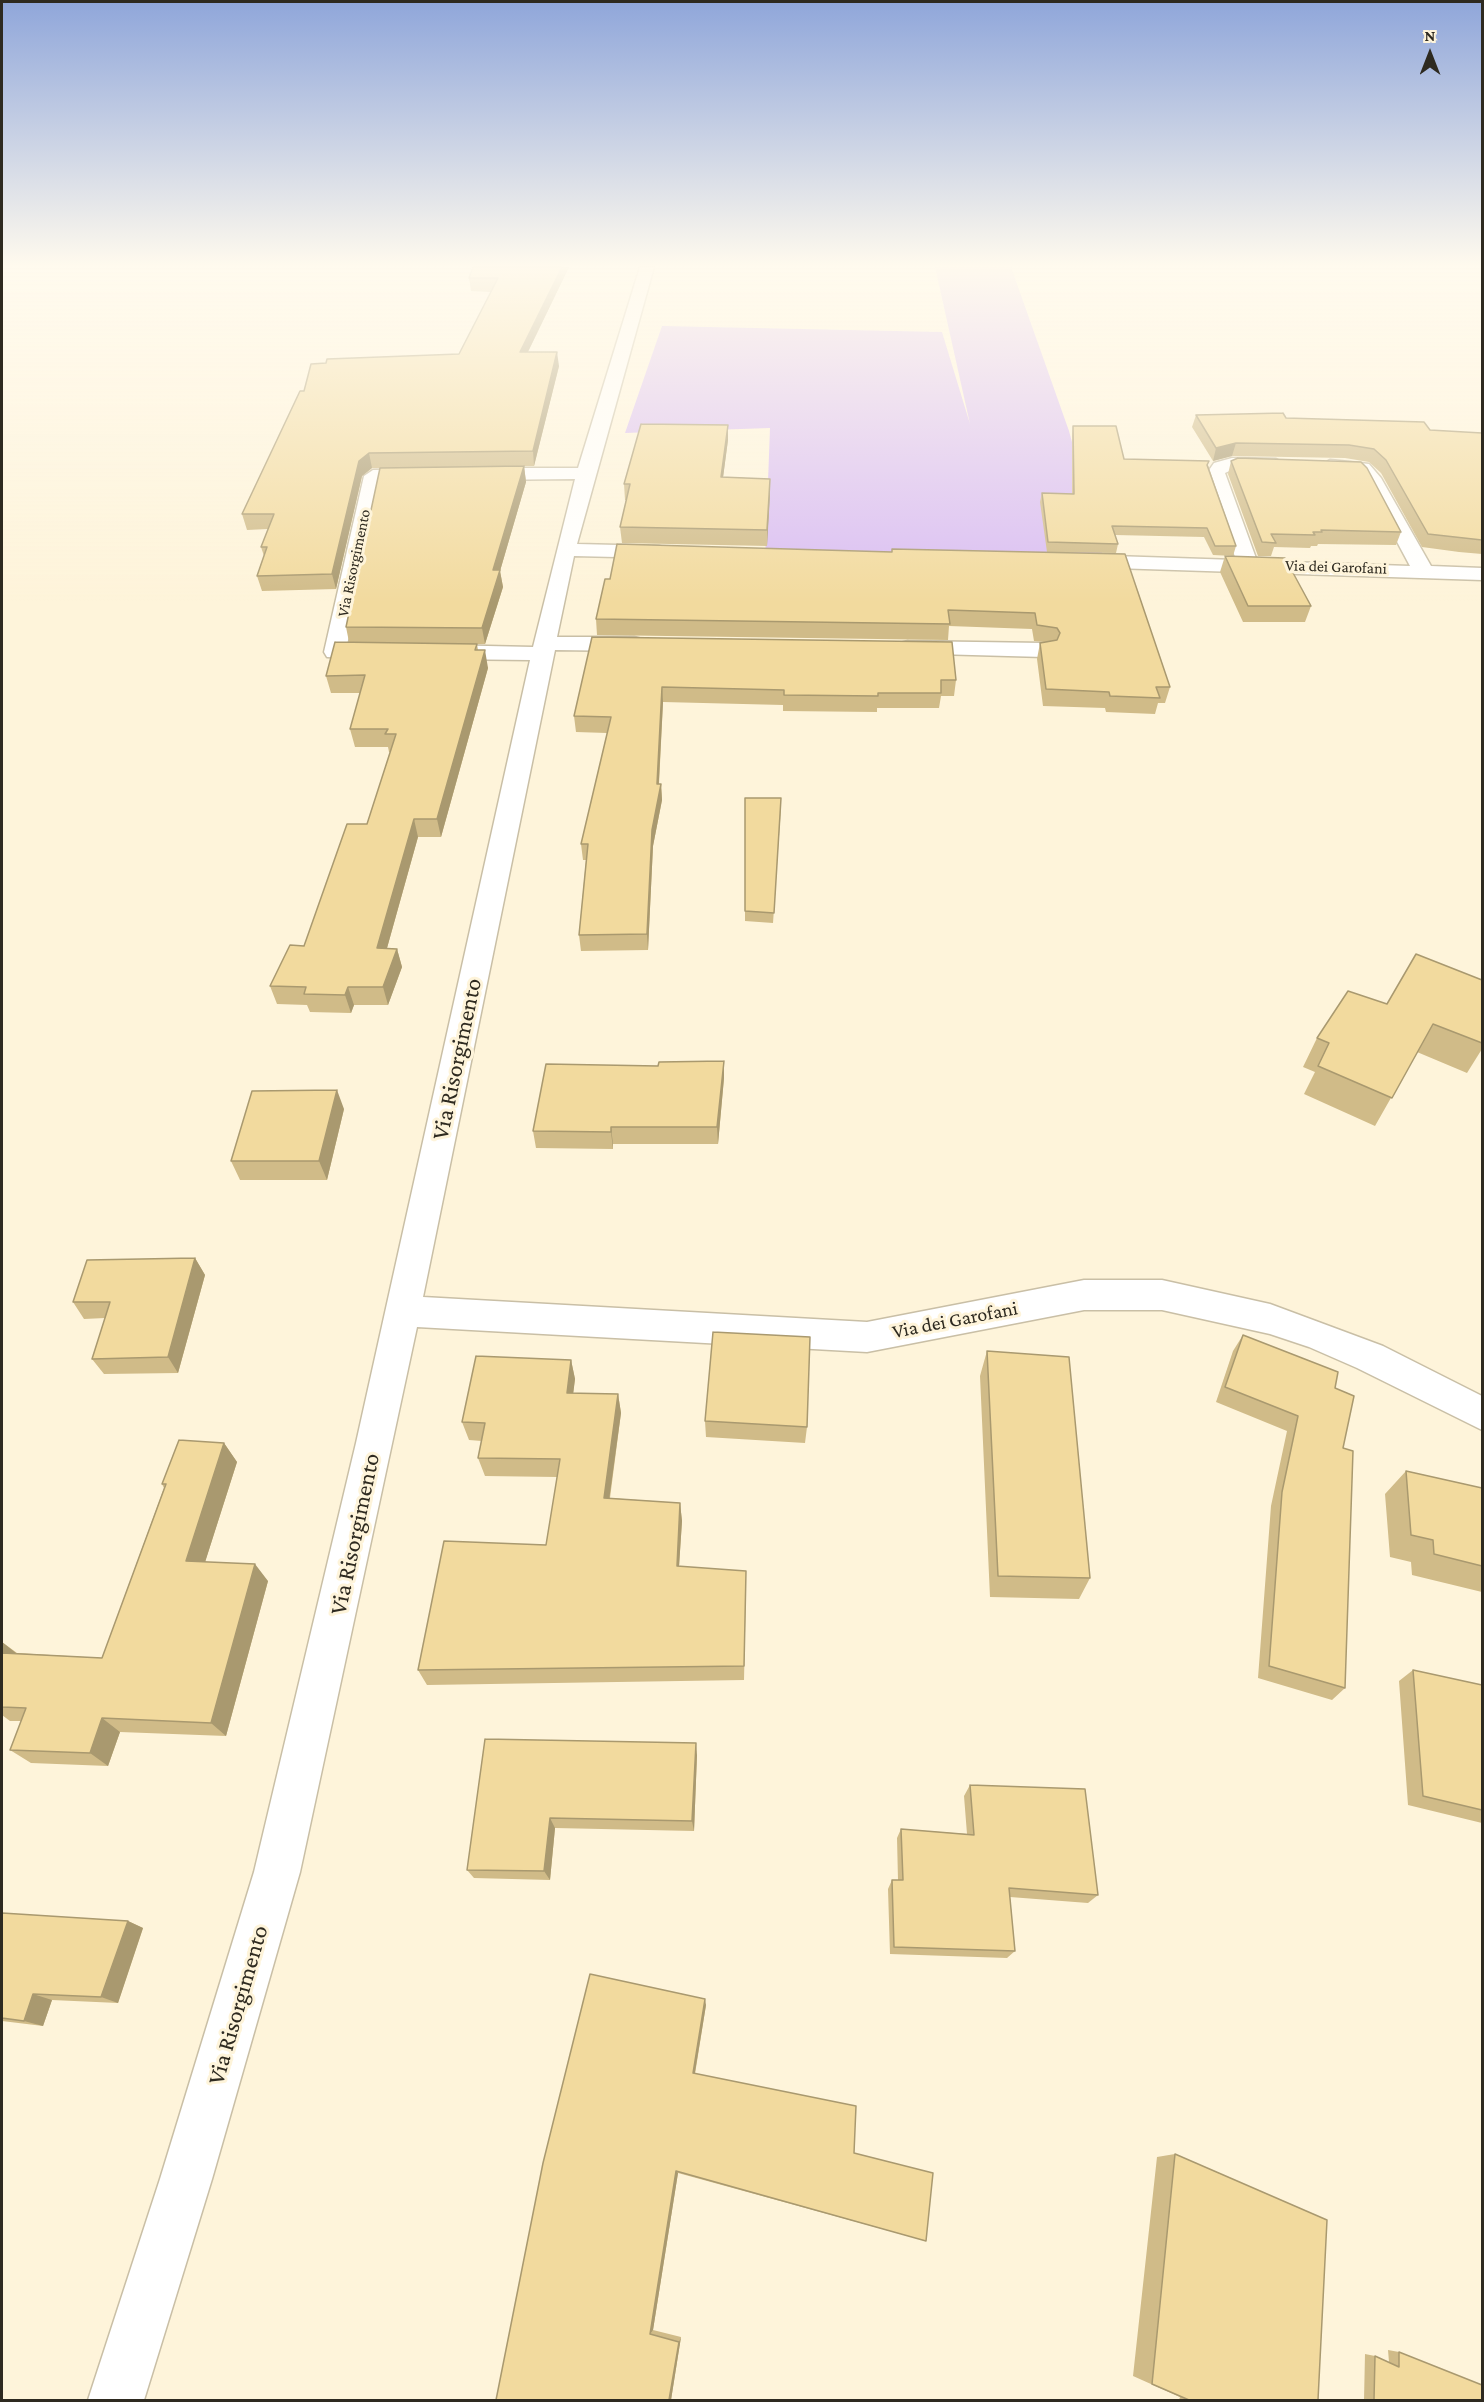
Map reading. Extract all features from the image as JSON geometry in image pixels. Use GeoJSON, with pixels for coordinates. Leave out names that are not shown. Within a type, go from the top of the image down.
{"type":"FeatureCollection","features":[{"type":"Feature","properties":{"kind":"street","name":"Via Risorgimento"},"geometry":{"type":"LineString","coordinates":[[116,2400],[190,2168],[277,1872],[337,1617],[566,550],[614,379]]}},
{"type":"Feature","properties":{"kind":"street","name":"Via dei Garofani"},"geometry":{"type":"LineString","coordinates":[[1248,564],[1216,473],[1220,467],[1232,463],[1363,468],[1372,478],[1423,570]]}},
{"type":"Feature","properties":{"kind":"street"},"geometry":{"type":"LineString","coordinates":[[464,475],[586,473]]}},
{"type":"Feature","properties":{"kind":"street","name":"Via Risorgimento"},"geometry":{"type":"LineString","coordinates":[[392,652],[334,652],[373,476],[441,475]]}},
{"type":"Feature","properties":{"kind":"street"},"geometry":{"type":"LineString","coordinates":[[566,550],[682,553]]}},
{"type":"Feature","properties":{"kind":"street","name":"Via dei Garofani"},"geometry":{"type":"LineString","coordinates":[[1059,560],[1248,564],[1482,574]]}},
{"type":"Feature","properties":{"kind":"street"},"geometry":{"type":"LineString","coordinates":[[427,652],[654,644]]}},
{"type":"Feature","properties":{"kind":"street"},"geometry":{"type":"LineString","coordinates":[[890,648],[1044,650]]}},
{"type":"Feature","properties":{"kind":"street","name":"Via dei Garofani"},"geometry":{"type":"LineString","coordinates":[[403,1311],[867,1337],[1083,1295],[1162,1295],[1270,1319],[1320,1336],[1389,1367],[1482,1414]]}},
{"type":"Feature","properties":{"kind":"shaded area"},"geometry":{"type":"Polygon","coordinates":[[[644,379],[956,379],[970,424],[960,379],[1051,379],[1069,431],[1107,571],[765,562],[770,428],[625,433],[644,379]]]}},
{"type":"Feature","properties":{"kind":"building"},"geometry":{"type":"Polygon","coordinates":[[[307,379],[550,379],[533,451],[369,453],[359,461],[332,574],[257,576],[267,547],[261,547],[274,514],[242,514],[300,391],[304,391],[307,379]]]}},
{"type":"Feature","properties":{"kind":"building"},"geometry":{"type":"Polygon","coordinates":[[[1283,413],[1286,418],[1424,422],[1430,430],[1482,433],[1482,540],[1428,534],[1386,460],[1374,449],[1349,445],[1236,443],[1216,448],[1196,415],[1283,413]]]}},
{"type":"Feature","properties":{"kind":"building"},"geometry":{"type":"Polygon","coordinates":[[[641,424],[728,425],[721,477],[770,479],[767,530],[620,527],[630,484],[624,484],[641,424]]]}},
{"type":"Feature","properties":{"kind":"building"},"geometry":{"type":"Polygon","coordinates":[[[1073,426],[1116,426],[1124,459],[1209,461],[1207,465],[1236,546],[1215,546],[1207,528],[1112,526],[1118,544],[1048,542],[1042,493],[1074,494],[1073,426]]]}},
{"type":"Feature","properties":{"kind":"building"},"geometry":{"type":"Polygon","coordinates":[[[1238,458],[1361,462],[1367,468],[1401,532],[1321,530],[1322,532],[1313,532],[1315,535],[1271,534],[1276,543],[1262,542],[1231,461],[1238,458]]]}},
{"type":"Feature","properties":{"kind":"building"},"geometry":{"type":"Polygon","coordinates":[[[524,466],[493,570],[500,570],[482,628],[346,627],[380,468],[524,466]]]}},
{"type":"Feature","properties":{"kind":"building"},"geometry":{"type":"Polygon","coordinates":[[[617,544],[892,552],[892,549],[1125,554],[1170,687],[1156,687],[1160,698],[1110,696],[1109,692],[1046,689],[1040,643],[1057,640],[1060,633],[1057,628],[1037,625],[1035,613],[948,610],[950,624],[596,619],[605,579],[610,579],[617,544]]]}},
{"type":"Feature","properties":{"kind":"building"},"geometry":{"type":"Polygon","coordinates":[[[1225,556],[1285,558],[1311,606],[1248,606],[1225,556]]]}},
{"type":"Feature","properties":{"kind":"building"},"geometry":{"type":"Polygon","coordinates":[[[592,637],[952,642],[956,680],[941,680],[941,693],[878,693],[878,696],[784,695],[784,690],[662,687],[657,784],[661,784],[652,830],[647,934],[579,935],[588,844],[581,844],[611,717],[574,716],[592,637]]]}},
{"type":"Feature","properties":{"kind":"building"},"geometry":{"type":"Polygon","coordinates":[[[335,642],[477,644],[475,650],[485,650],[437,819],[414,819],[377,948],[397,949],[383,987],[348,987],[345,995],[304,994],[306,987],[270,986],[290,945],[304,946],[347,824],[367,824],[396,734],[385,734],[388,729],[350,729],[365,675],[326,676],[335,642]]]}},
{"type":"Feature","properties":{"kind":"building"},"geometry":{"type":"Polygon","coordinates":[[[745,798],[781,798],[774,913],[745,911],[745,798]]]}},
{"type":"Feature","properties":{"kind":"building"},"geometry":{"type":"Polygon","coordinates":[[[1416,954],[1482,980],[1482,1043],[1433,1024],[1392,1098],[1318,1066],[1329,1043],[1317,1038],[1348,991],[1387,1004],[1416,954]]]}},
{"type":"Feature","properties":{"kind":"building"},"geometry":{"type":"Polygon","coordinates":[[[724,1061],[717,1127],[611,1127],[611,1132],[533,1131],[546,1064],[658,1066],[659,1062],[724,1061]]]}},
{"type":"Feature","properties":{"kind":"building"},"geometry":{"type":"Polygon","coordinates":[[[337,1090],[319,1161],[231,1161],[252,1091],[337,1090]]]}},
{"type":"Feature","properties":{"kind":"building"},"geometry":{"type":"Polygon","coordinates":[[[195,1258],[168,1357],[92,1359],[110,1302],[73,1302],[87,1260],[195,1258]]]}},
{"type":"Feature","properties":{"kind":"building"},"geometry":{"type":"Polygon","coordinates":[[[713,1332],[810,1337],[807,1427],[705,1421],[713,1332]]]}},
{"type":"Feature","properties":{"kind":"building"},"geometry":{"type":"Polygon","coordinates":[[[1243,1335],[1338,1372],[1335,1388],[1354,1396],[1343,1448],[1353,1451],[1345,1688],[1269,1666],[1282,1492],[1298,1416],[1225,1387],[1243,1335]]]}},
{"type":"Feature","properties":{"kind":"building"},"geometry":{"type":"Polygon","coordinates":[[[987,1351],[1069,1357],[1090,1578],[998,1576],[987,1351]]]}},
{"type":"Feature","properties":{"kind":"building"},"geometry":{"type":"Polygon","coordinates":[[[476,1356],[571,1360],[567,1393],[618,1394],[604,1498],[680,1503],[677,1566],[746,1571],[744,1666],[418,1670],[444,1541],[546,1545],[560,1459],[478,1458],[485,1423],[462,1422],[476,1356]]]}},
{"type":"Feature","properties":{"kind":"building"},"geometry":{"type":"Polygon","coordinates":[[[179,1440],[224,1443],[186,1561],[255,1564],[211,1723],[102,1718],[90,1753],[10,1750],[26,1708],[2,1707],[2,1653],[102,1658],[166,1484],[162,1484],[179,1440]]]}},
{"type":"Feature","properties":{"kind":"building"},"geometry":{"type":"Polygon","coordinates":[[[1406,1471],[1482,1488],[1482,1566],[1434,1554],[1433,1540],[1411,1535],[1406,1471]]]}},
{"type":"Feature","properties":{"kind":"building"},"geometry":{"type":"Polygon","coordinates":[[[1413,1670],[1482,1685],[1482,1810],[1423,1796],[1413,1670]]]}},
{"type":"Feature","properties":{"kind":"building"},"geometry":{"type":"Polygon","coordinates":[[[485,1739],[696,1743],[692,1821],[550,1818],[544,1871],[467,1870],[485,1739]]]}},
{"type":"Feature","properties":{"kind":"building"},"geometry":{"type":"Polygon","coordinates":[[[970,1785],[1085,1789],[1098,1895],[1009,1888],[1015,1951],[894,1947],[892,1880],[903,1880],[901,1829],[974,1835],[970,1785]]]}},
{"type":"Feature","properties":{"kind":"building"},"geometry":{"type":"Polygon","coordinates":[[[2,1913],[128,1921],[101,1997],[33,1994],[24,2021],[2,2018],[2,1913]]]}},
{"type":"Feature","properties":{"kind":"building"},"geometry":{"type":"Polygon","coordinates":[[[590,1974],[705,1999],[693,2073],[856,2106],[854,2153],[933,2173],[926,2241],[676,2171],[650,2334],[679,2342],[669,2400],[496,2400],[543,2163],[590,1974]]]}},
{"type":"Feature","properties":{"kind":"building"},"geometry":{"type":"Polygon","coordinates":[[[1175,2154],[1327,2220],[1318,2400],[1189,2400],[1152,2384],[1175,2154]]]}},
{"type":"Feature","properties":{"kind":"building"},"geometry":{"type":"Polygon","coordinates":[[[1399,2352],[1482,2385],[1482,2400],[1374,2400],[1375,2356],[1399,2367],[1399,2352]]]}}]}
